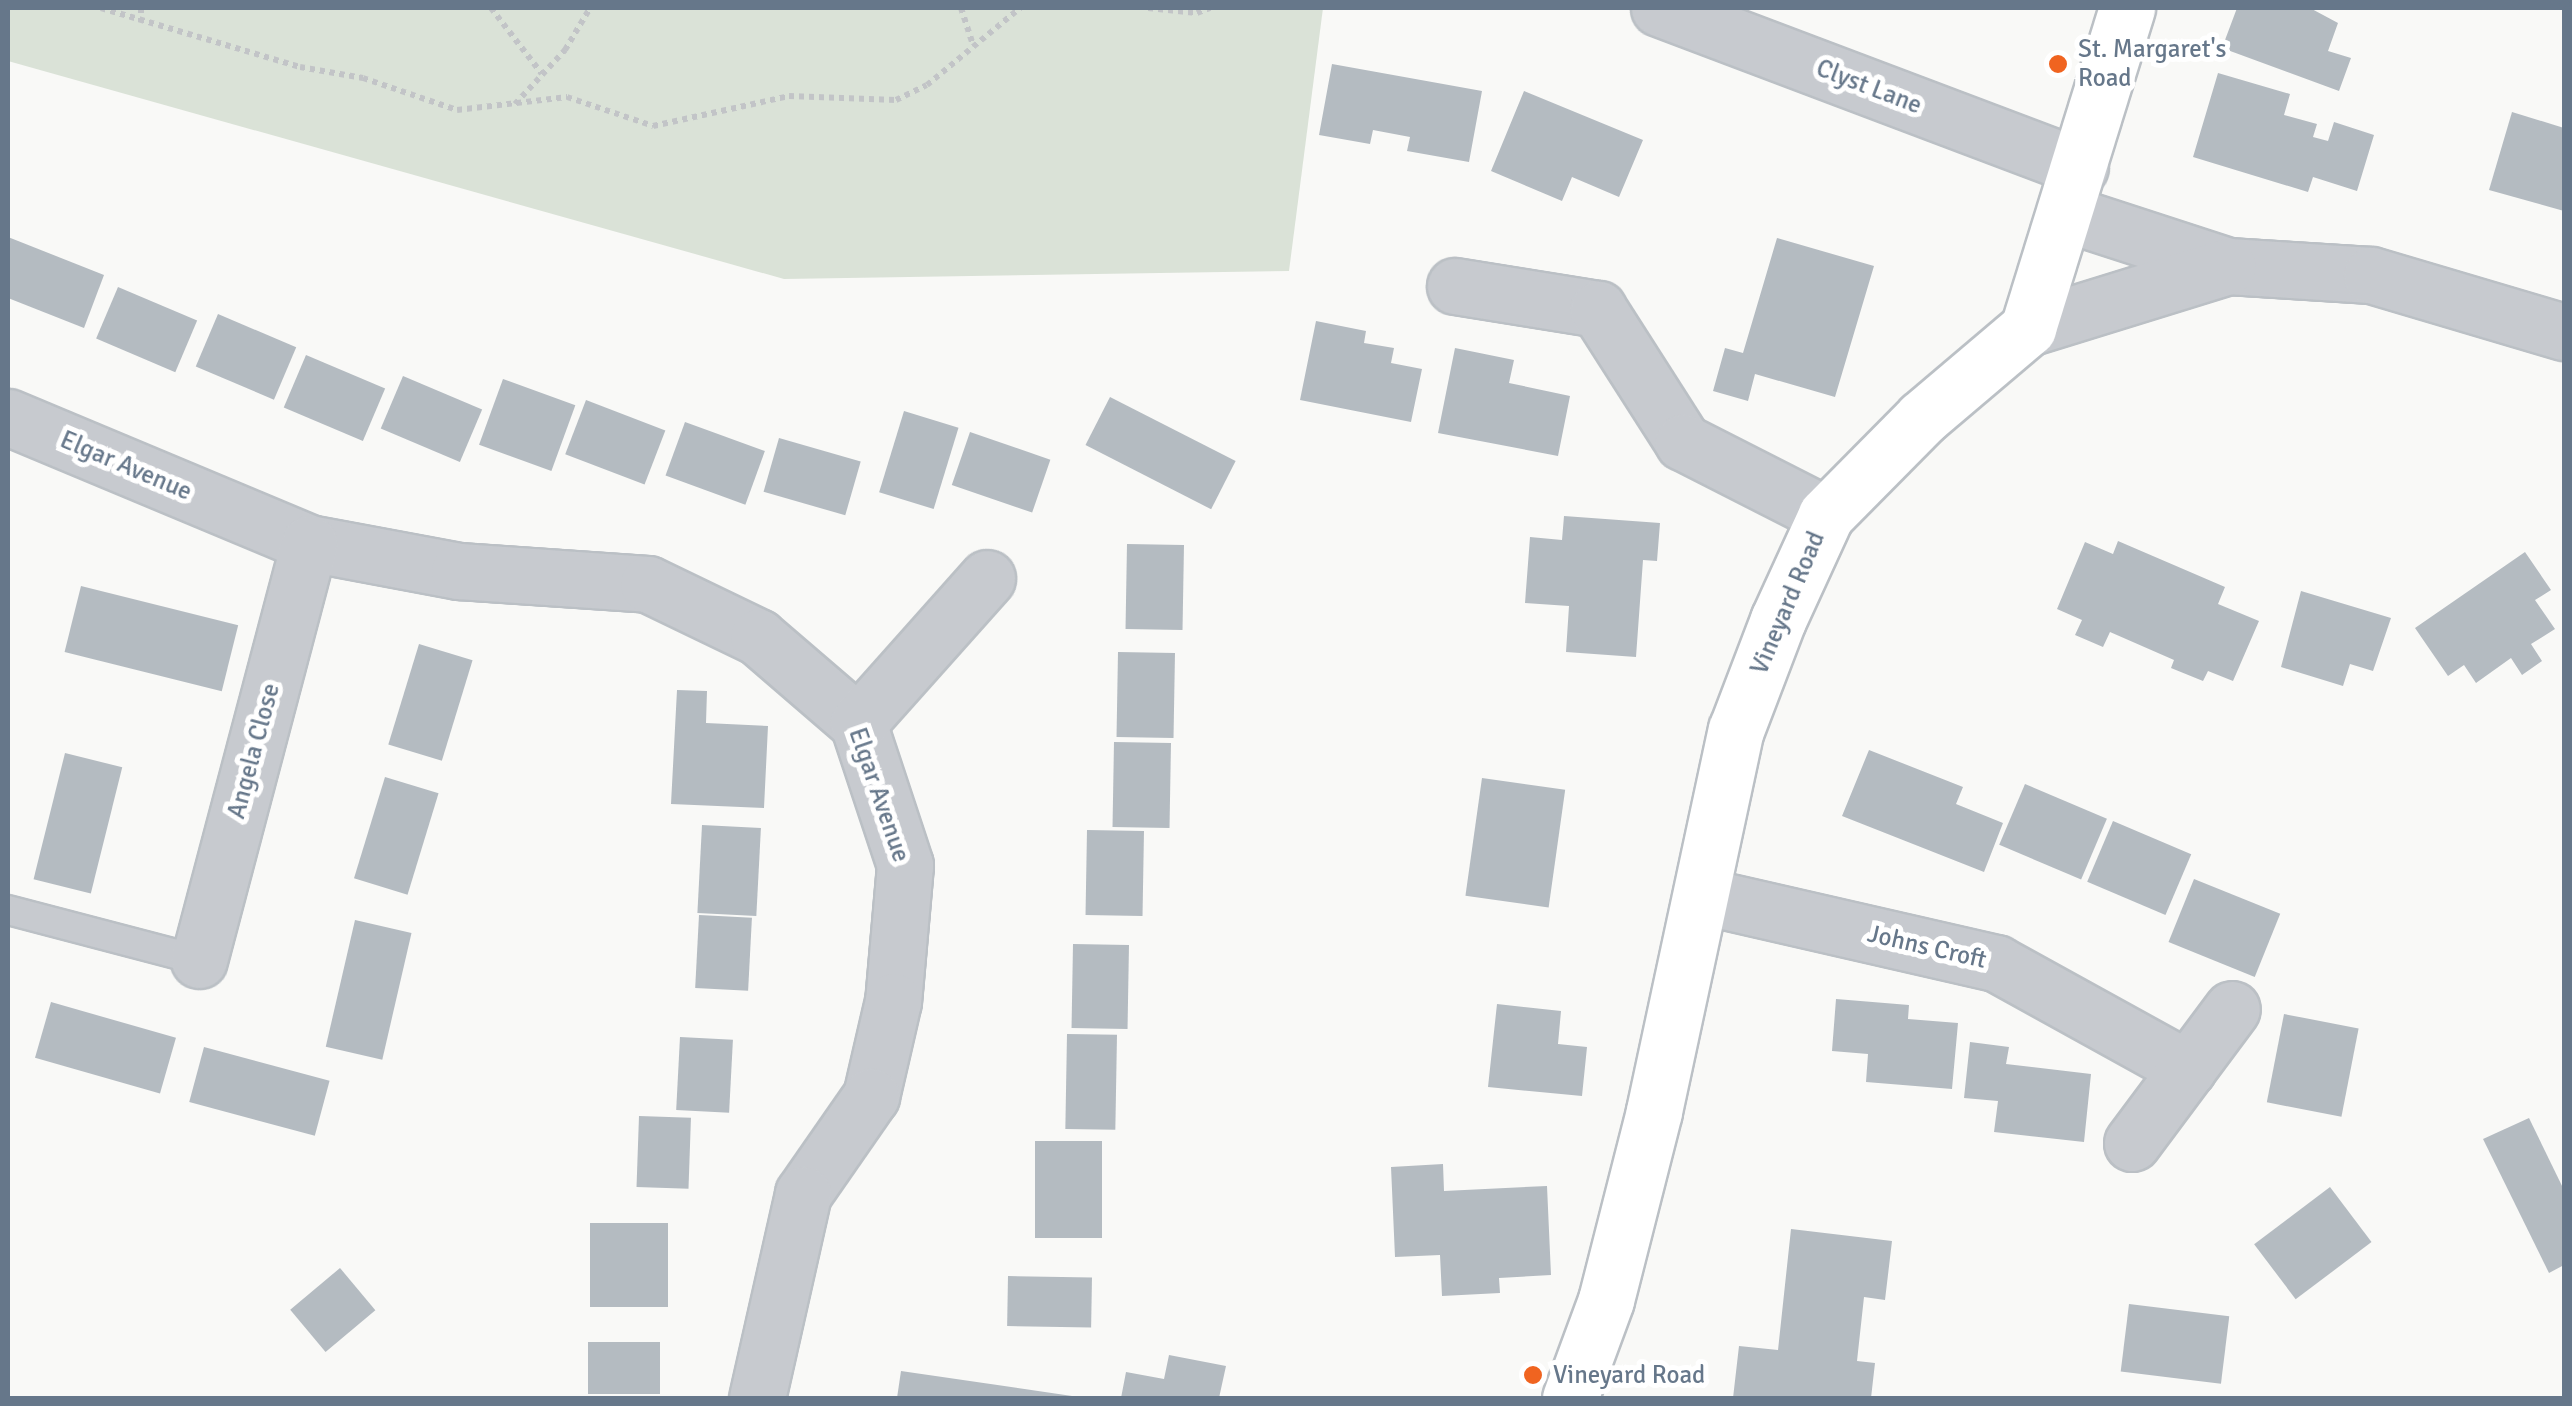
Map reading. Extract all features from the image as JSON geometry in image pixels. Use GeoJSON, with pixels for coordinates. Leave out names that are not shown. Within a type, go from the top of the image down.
{"type":"FeatureCollection","features":[{"type":"Feature","properties":{"kind":"street","name":"Clyst Lane"},"geometry":{"type":"LineString","coordinates":[[1659,8],[2074,190]]}},
{"type":"Feature","properties":{"kind":"street"},"geometry":{"type":"LineString","coordinates":[[2028,328],[2074,190],[2127,8]]}},
{"type":"Feature","properties":{"kind":"street"},"geometry":{"type":"LineString","coordinates":[[2074,190],[2228,266]]}},
{"type":"Feature","properties":{"kind":"street"},"geometry":{"type":"LineString","coordinates":[[2028,328],[2228,266],[2370,274],[2564,332]]}},
{"type":"Feature","properties":{"kind":"street"},"geometry":{"type":"LineString","coordinates":[[1455,286],[1598,309],[1684,442],[1826,515]]}},
{"type":"Feature","properties":{"kind":"street","name":"Vineyard Road"},"geometry":{"type":"LineString","coordinates":[[1570,1398],[1606,1300],[1703,896],[1736,730],[1826,515],[1922,418],[2028,328]]}},
{"type":"Feature","properties":{"kind":"street","name":"Elgar Avenue"},"geometry":{"type":"LineString","coordinates":[[8,417],[309,543],[459,571],[648,584],[758,636],[858,723],[906,865],[893,1001],[871,1096],[804,1194],[757,1398]]}},
{"type":"Feature","properties":{"kind":"street","name":"Angela Close"},"geometry":{"type":"LineString","coordinates":[[199,960],[309,543]]}},
{"type":"Feature","properties":{"kind":"street"},"geometry":{"type":"LineString","coordinates":[[858,723],[986,578]]}},
{"type":"Feature","properties":{"kind":"street","name":"Johns Croft"},"geometry":{"type":"LineString","coordinates":[[1703,896],[1996,963],[2188,1069]]}},
{"type":"Feature","properties":{"kind":"street"},"geometry":{"type":"LineString","coordinates":[[2132,1143],[2232,1009]]}},
{"type":"Feature","properties":{"kind":"lane"},"geometry":{"type":"LineString","coordinates":[[8,910],[199,960]]}},
{"type":"Feature","properties":{"kind":"path"},"geometry":{"type":"LineString","coordinates":[[101,8],[141,22],[364,78],[457,110],[566,97],[653,126],[789,96],[896,100],[927,86],[1020,8]]}},
{"type":"Feature","properties":{"kind":"path"},"geometry":{"type":"LineString","coordinates":[[141,8],[141,22]]}},
{"type":"Feature","properties":{"kind":"path"},"geometry":{"type":"LineString","coordinates":[[491,8],[542,74]]}},
{"type":"Feature","properties":{"kind":"path"},"geometry":{"type":"LineString","coordinates":[[514,105],[590,8]]}},
{"type":"Feature","properties":{"kind":"path"},"geometry":{"type":"LineString","coordinates":[[961,8],[973,46]]}},
{"type":"Feature","properties":{"kind":"path"},"geometry":{"type":"LineString","coordinates":[[1148,8],[1210,8]]}},
{"type":"Feature","properties":{"kind":"shaded area"},"geometry":{"type":"Polygon","coordinates":[[[8,8],[1323,8],[1289,271],[784,279],[8,61],[8,8]]]}},
{"type":"Feature","properties":{"kind":"building"},"geometry":{"type":"Polygon","coordinates":[[[2237,8],[2310,8],[2338,23],[2328,51],[2351,58],[2339,91],[2222,48],[2237,8]]]}},
{"type":"Feature","properties":{"kind":"building"},"geometry":{"type":"Polygon","coordinates":[[[1332,64],[1482,91],[1469,162],[1407,151],[1410,137],[1373,130],[1370,144],[1319,135],[1332,64]]]}},
{"type":"Feature","properties":{"kind":"building"},"geometry":{"type":"Polygon","coordinates":[[[2218,73],[2290,94],[2284,115],[2317,124],[2313,137],[2328,141],[2334,122],[2374,135],[2357,191],[2313,177],[2308,192],[2193,157],[2218,73]]]}},
{"type":"Feature","properties":{"kind":"building"},"geometry":{"type":"Polygon","coordinates":[[[1524,91],[1643,140],[1619,197],[1572,177],[1562,201],[1491,171],[1524,91]]]}},
{"type":"Feature","properties":{"kind":"building"},"geometry":{"type":"Polygon","coordinates":[[[2512,112],[2564,128],[2564,211],[2489,190],[2512,112]]]}},
{"type":"Feature","properties":{"kind":"building"},"geometry":{"type":"Polygon","coordinates":[[[8,237],[104,275],[84,328],[8,298],[8,237]]]}},
{"type":"Feature","properties":{"kind":"building"},"geometry":{"type":"Polygon","coordinates":[[[1777,238],[1874,266],[1835,397],[1755,374],[1748,401],[1713,391],[1725,348],[1743,353],[1777,238]]]}},
{"type":"Feature","properties":{"kind":"building"},"geometry":{"type":"Polygon","coordinates":[[[118,287],[197,321],[175,372],[96,339],[118,287]]]}},
{"type":"Feature","properties":{"kind":"building"},"geometry":{"type":"Polygon","coordinates":[[[218,314],[296,347],[274,400],[196,366],[218,314]]]}},
{"type":"Feature","properties":{"kind":"building"},"geometry":{"type":"Polygon","coordinates":[[[1316,321],[1366,331],[1364,343],[1394,348],[1391,363],[1422,369],[1411,422],[1300,400],[1316,321]]]}},
{"type":"Feature","properties":{"kind":"building"},"geometry":{"type":"Polygon","coordinates":[[[1455,348],[1514,360],[1509,383],[1570,396],[1558,456],[1438,433],[1455,348]]]}},
{"type":"Feature","properties":{"kind":"building"},"geometry":{"type":"Polygon","coordinates":[[[306,355],[385,389],[363,441],[284,407],[306,355]]]}},
{"type":"Feature","properties":{"kind":"building"},"geometry":{"type":"Polygon","coordinates":[[[403,376],[482,410],[460,462],[381,428],[403,376]]]}},
{"type":"Feature","properties":{"kind":"building"},"geometry":{"type":"Polygon","coordinates":[[[503,379],[575,405],[551,471],[479,445],[503,379]]]}},
{"type":"Feature","properties":{"kind":"building"},"geometry":{"type":"Polygon","coordinates":[[[1110,397],[1236,461],[1211,509],[1085,445],[1110,397]]]}},
{"type":"Feature","properties":{"kind":"building"},"geometry":{"type":"Polygon","coordinates":[[[586,400],[665,430],[645,485],[565,454],[586,400]]]}},
{"type":"Feature","properties":{"kind":"building"},"geometry":{"type":"Polygon","coordinates":[[[904,411],[959,428],[934,509],[879,492],[904,411]]]}},
{"type":"Feature","properties":{"kind":"building"},"geometry":{"type":"Polygon","coordinates":[[[685,422],[765,451],[745,505],[666,476],[685,422]]]}},
{"type":"Feature","properties":{"kind":"building"},"geometry":{"type":"Polygon","coordinates":[[[970,432],[1050,460],[1032,513],[952,485],[970,432]]]}},
{"type":"Feature","properties":{"kind":"building"},"geometry":{"type":"Polygon","coordinates":[[[779,438],[861,461],[845,515],[764,492],[779,438]]]}},
{"type":"Feature","properties":{"kind":"building"},"geometry":{"type":"Polygon","coordinates":[[[1564,516],[1660,523],[1657,561],[1643,560],[1636,657],[1566,652],[1569,606],[1525,603],[1530,537],[1562,540],[1564,516]]]}},
{"type":"Feature","properties":{"kind":"building"},"geometry":{"type":"Polygon","coordinates":[[[2118,541],[2225,587],[2218,604],[2259,621],[2233,681],[2208,671],[2203,681],[2171,668],[2174,660],[2110,632],[2103,647],[2075,635],[2082,620],[2057,609],[2085,542],[2113,554],[2118,541]]]}},
{"type":"Feature","properties":{"kind":"building"},"geometry":{"type":"Polygon","coordinates":[[[1127,544],[1184,545],[1183,630],[1126,629],[1127,544]]]}},
{"type":"Feature","properties":{"kind":"building"},"geometry":{"type":"Polygon","coordinates":[[[2525,552],[2551,590],[2535,600],[2555,629],[2531,644],[2542,661],[2522,675],[2511,658],[2476,683],[2464,665],[2448,676],[2415,628],[2525,552]]]}},
{"type":"Feature","properties":{"kind":"building"},"geometry":{"type":"Polygon","coordinates":[[[81,586],[238,625],[222,691],[65,652],[81,586]]]}},
{"type":"Feature","properties":{"kind":"building"},"geometry":{"type":"Polygon","coordinates":[[[2301,591],[2391,618],[2373,671],[2350,664],[2343,686],[2281,667],[2301,591]]]}},
{"type":"Feature","properties":{"kind":"building"},"geometry":{"type":"Polygon","coordinates":[[[419,644],[473,660],[442,761],[388,744],[419,644]]]}},
{"type":"Feature","properties":{"kind":"building"},"geometry":{"type":"Polygon","coordinates":[[[1118,652],[1175,653],[1174,738],[1117,737],[1118,652]]]}},
{"type":"Feature","properties":{"kind":"building"},"geometry":{"type":"Polygon","coordinates":[[[677,690],[707,691],[706,723],[768,726],[764,808],[671,804],[677,690]]]}},
{"type":"Feature","properties":{"kind":"building"},"geometry":{"type":"Polygon","coordinates":[[[1114,742],[1171,743],[1170,828],[1113,827],[1114,742]]]}},
{"type":"Feature","properties":{"kind":"building"},"geometry":{"type":"Polygon","coordinates":[[[1869,750],[1963,787],[1956,804],[2003,823],[1984,872],[1842,816],[1869,750]]]}},
{"type":"Feature","properties":{"kind":"building"},"geometry":{"type":"Polygon","coordinates":[[[65,753],[122,767],[91,893],[34,879],[65,753]]]}},
{"type":"Feature","properties":{"kind":"building"},"geometry":{"type":"Polygon","coordinates":[[[385,777],[439,793],[408,895],[354,878],[385,777]]]}},
{"type":"Feature","properties":{"kind":"building"},"geometry":{"type":"Polygon","coordinates":[[[1482,778],[1565,790],[1549,908],[1465,896],[1482,778]]]}},
{"type":"Feature","properties":{"kind":"building"},"geometry":{"type":"Polygon","coordinates":[[[2025,784],[2107,819],[2081,880],[1999,845],[2025,784]]]}},
{"type":"Feature","properties":{"kind":"building"},"geometry":{"type":"Polygon","coordinates":[[[2113,821],[2191,854],[2165,915],[2087,882],[2113,821]]]}},
{"type":"Feature","properties":{"kind":"building"},"geometry":{"type":"Polygon","coordinates":[[[702,825],[761,828],[756,916],[697,913],[702,825]]]}},
{"type":"Feature","properties":{"kind":"building"},"geometry":{"type":"Polygon","coordinates":[[[1087,830],[1144,831],[1143,916],[1086,915],[1087,830]]]}},
{"type":"Feature","properties":{"kind":"building"},"geometry":{"type":"Polygon","coordinates":[[[2194,879],[2280,914],[2255,977],[2169,942],[2194,879]]]}},
{"type":"Feature","properties":{"kind":"building"},"geometry":{"type":"Polygon","coordinates":[[[699,915],[752,918],[748,991],[695,988],[699,915]]]}},
{"type":"Feature","properties":{"kind":"building"},"geometry":{"type":"Polygon","coordinates":[[[355,920],[412,933],[382,1060],[326,1047],[355,920]]]}},
{"type":"Feature","properties":{"kind":"building"},"geometry":{"type":"Polygon","coordinates":[[[1073,944],[1129,945],[1128,1029],[1072,1028],[1073,944]]]}},
{"type":"Feature","properties":{"kind":"building"},"geometry":{"type":"Polygon","coordinates":[[[1836,999],[1909,1005],[1908,1019],[1958,1023],[1952,1089],[1866,1082],[1868,1054],[1832,1051],[1836,999]]]}},
{"type":"Feature","properties":{"kind":"building"},"geometry":{"type":"Polygon","coordinates":[[[51,1002],[176,1038],[160,1094],[35,1058],[51,1002]]]}},
{"type":"Feature","properties":{"kind":"building"},"geometry":{"type":"Polygon","coordinates":[[[1497,1004],[1561,1011],[1558,1044],[1587,1047],[1582,1096],[1488,1087],[1497,1004]]]}},
{"type":"Feature","properties":{"kind":"building"},"geometry":{"type":"Polygon","coordinates":[[[2284,1014],[2359,1029],[2341,1117],[2267,1102],[2284,1014]]]}},
{"type":"Feature","properties":{"kind":"building"},"geometry":{"type":"Polygon","coordinates":[[[1067,1034],[1117,1035],[1115,1130],[1065,1129],[1067,1034]]]}},
{"type":"Feature","properties":{"kind":"building"},"geometry":{"type":"Polygon","coordinates":[[[680,1037],[733,1040],[729,1113],[676,1110],[680,1037]]]}},
{"type":"Feature","properties":{"kind":"building"},"geometry":{"type":"Polygon","coordinates":[[[1970,1042],[2009,1047],[2006,1064],[2091,1074],[2084,1142],[1994,1132],[1998,1101],[1964,1098],[1970,1042]]]}},
{"type":"Feature","properties":{"kind":"building"},"geometry":{"type":"Polygon","coordinates":[[[204,1047],[330,1081],[315,1136],[189,1102],[204,1047]]]}},
{"type":"Feature","properties":{"kind":"building"},"geometry":{"type":"Polygon","coordinates":[[[639,1116],[691,1118],[688,1189],[637,1187],[639,1116]]]}},
{"type":"Feature","properties":{"kind":"building"},"geometry":{"type":"Polygon","coordinates":[[[2529,1118],[2564,1190],[2564,1265],[2549,1273],[2483,1139],[2529,1118]]]}},
{"type":"Feature","properties":{"kind":"building"},"geometry":{"type":"Polygon","coordinates":[[[1035,1141],[1102,1141],[1102,1238],[1035,1238],[1035,1141]]]}},
{"type":"Feature","properties":{"kind":"building"},"geometry":{"type":"Polygon","coordinates":[[[1443,1164],[1444,1191],[1547,1186],[1551,1275],[1499,1278],[1500,1293],[1442,1296],[1440,1255],[1395,1257],[1391,1167],[1443,1164]]]}},
{"type":"Feature","properties":{"kind":"building"},"geometry":{"type":"Polygon","coordinates":[[[2330,1187],[2372,1242],[2296,1299],[2254,1244],[2330,1187]]]}},
{"type":"Feature","properties":{"kind":"building"},"geometry":{"type":"Polygon","coordinates":[[[590,1223],[668,1223],[668,1307],[590,1307],[590,1223]]]}},
{"type":"Feature","properties":{"kind":"building"},"geometry":{"type":"Polygon","coordinates":[[[1791,1229],[1892,1241],[1885,1300],[1864,1297],[1857,1361],[1875,1363],[1871,1398],[1733,1398],[1739,1346],[1778,1350],[1791,1229]]]}},
{"type":"Feature","properties":{"kind":"building"},"geometry":{"type":"Polygon","coordinates":[[[340,1268],[375,1310],[326,1352],[290,1310],[340,1268]]]}},
{"type":"Feature","properties":{"kind":"building"},"geometry":{"type":"Polygon","coordinates":[[[1008,1276],[1092,1277],[1091,1327],[1007,1326],[1008,1276]]]}},
{"type":"Feature","properties":{"kind":"building"},"geometry":{"type":"Polygon","coordinates":[[[2129,1304],[2229,1316],[2221,1384],[2121,1371],[2129,1304]]]}},
{"type":"Feature","properties":{"kind":"building"},"geometry":{"type":"Polygon","coordinates":[[[588,1342],[660,1342],[660,1394],[588,1394],[588,1342]]]}},
{"type":"Feature","properties":{"kind":"building"},"geometry":{"type":"Polygon","coordinates":[[[1169,1355],[1226,1366],[1219,1398],[1121,1398],[1126,1372],[1164,1379],[1169,1355]]]}},
{"type":"Feature","properties":{"kind":"building"},"geometry":{"type":"Polygon","coordinates":[[[901,1371],[1072,1396],[1072,1398],[897,1398],[901,1371]]]}},
{"type":"Feature","properties":{"kind":"place","name":"St. Margaret's Road"},"geometry":{"type":"Point","coordinates":[2058,64]}},
{"type":"Feature","properties":{"kind":"place","name":"Vineyard Road"},"geometry":{"type":"Point","coordinates":[1533,1375]}}]}
